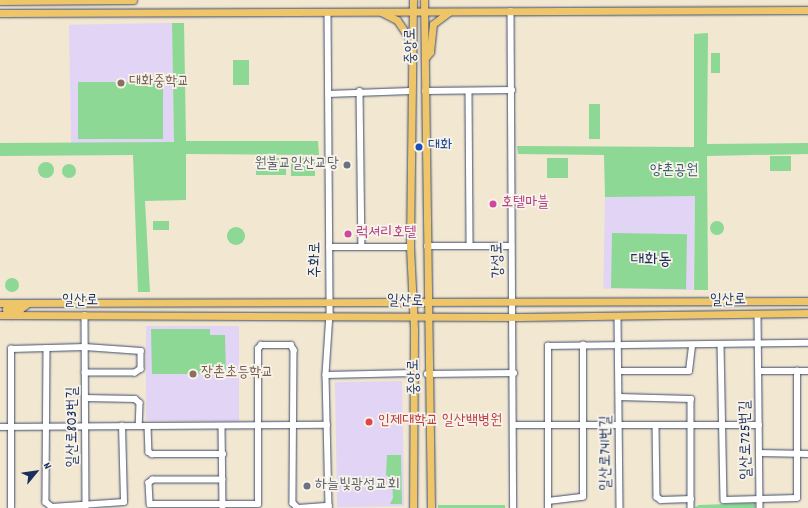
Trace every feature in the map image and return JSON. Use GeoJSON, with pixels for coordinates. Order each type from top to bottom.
{"type":"FeatureCollection","features":[{"type":"Feature","properties":{"kind":"main road"},"geometry":{"type":"LineString","coordinates":[[0,1],[133,0]]}},
{"type":"Feature","properties":{"kind":"main road","name":"중앙로"},"geometry":{"type":"LineString","coordinates":[[413,0],[410,91],[413,508]]}},
{"type":"Feature","properties":{"kind":"main road","name":"중앙로"},"geometry":{"type":"LineString","coordinates":[[424,0],[426,91],[427,374],[431,508]]}},
{"type":"Feature","properties":{"kind":"main road"},"geometry":{"type":"LineString","coordinates":[[0,13],[808,10]]}},
{"type":"Feature","properties":{"kind":"main road"},"geometry":{"type":"LineString","coordinates":[[425,58],[430,52],[433,24],[452,11]]}},
{"type":"Feature","properties":{"kind":"main road"},"geometry":{"type":"LineString","coordinates":[[381,12],[397,20],[412,42]]}},
{"type":"Feature","properties":{"kind":"main road","name":"일산로"},"geometry":{"type":"LineString","coordinates":[[0,303],[330,303],[411,300],[808,301]]}},
{"type":"Feature","properties":{"kind":"main road"},"geometry":{"type":"LineString","coordinates":[[11,315],[6,309],[20,309],[27,304]]}},
{"type":"Feature","properties":{"kind":"main road","name":"일산로"},"geometry":{"type":"LineString","coordinates":[[0,315],[330,314],[427,316],[618,316],[808,313]]}},
{"type":"Feature","properties":{"kind":"street","name":"강성로"},"geometry":{"type":"LineString","coordinates":[[511,11],[512,90],[510,246],[514,373],[514,508]]}},
{"type":"Feature","properties":{"kind":"street","name":"주화로"},"geometry":{"type":"LineString","coordinates":[[328,12],[330,314],[326,375],[329,507]]}},
{"type":"Feature","properties":{"kind":"street"},"geometry":{"type":"LineString","coordinates":[[426,91],[469,92],[512,90]]}},
{"type":"Feature","properties":{"kind":"street"},"geometry":{"type":"LineString","coordinates":[[360,91],[362,246]]}},
{"type":"Feature","properties":{"kind":"street"},"geometry":{"type":"LineString","coordinates":[[328,94],[360,91],[410,91]]}},
{"type":"Feature","properties":{"kind":"street"},"geometry":{"type":"LineString","coordinates":[[469,92],[470,246]]}},
{"type":"Feature","properties":{"kind":"street"},"geometry":{"type":"LineString","coordinates":[[427,246],[510,246]]}},
{"type":"Feature","properties":{"kind":"street"},"geometry":{"type":"LineString","coordinates":[[329,247],[410,247]]}},
{"type":"Feature","properties":{"kind":"street","name":"일산로725번길"},"geometry":{"type":"LineString","coordinates":[[758,314],[760,508]]}},
{"type":"Feature","properties":{"kind":"street","name":"일산로803번길"},"geometry":{"type":"LineString","coordinates":[[85,315],[86,507]]}},
{"type":"Feature","properties":{"kind":"street","name":"일산로741번길"},"geometry":{"type":"LineString","coordinates":[[618,316],[620,508]]}},
{"type":"Feature","properties":{"kind":"street"},"geometry":{"type":"LineString","coordinates":[[548,508],[548,346],[618,344],[808,344]]}},
{"type":"Feature","properties":{"kind":"street"},"geometry":{"type":"LineString","coordinates":[[721,344],[720,425],[722,497],[760,500],[797,498],[797,371]]}},
{"type":"Feature","properties":{"kind":"street"},"geometry":{"type":"LineString","coordinates":[[223,480],[153,480],[149,483],[150,504],[223,506],[258,504],[258,349],[261,345],[291,345],[294,350],[293,503],[298,508],[329,507]]}},
{"type":"Feature","properties":{"kind":"street"},"geometry":{"type":"LineString","coordinates":[[548,501],[583,497],[583,345]]}},
{"type":"Feature","properties":{"kind":"street"},"geometry":{"type":"LineString","coordinates":[[619,371],[689,371],[694,345]]}},
{"type":"Feature","properties":{"kind":"street"},"geometry":{"type":"LineString","coordinates":[[11,508],[11,349],[85,347],[141,351],[141,369],[135,373],[85,373]]}},
{"type":"Feature","properties":{"kind":"street"},"geometry":{"type":"LineString","coordinates":[[47,348],[46,502],[52,507],[86,507],[124,502],[122,426]]}},
{"type":"Feature","properties":{"kind":"street"},"geometry":{"type":"LineString","coordinates":[[759,371],[808,371]]}},
{"type":"Feature","properties":{"kind":"street"},"geometry":{"type":"LineString","coordinates":[[326,375],[413,373]]}},
{"type":"Feature","properties":{"kind":"street"},"geometry":{"type":"LineString","coordinates":[[427,374],[514,373]]}},
{"type":"Feature","properties":{"kind":"street","name":"일산로741번길"},"geometry":{"type":"LineString","coordinates":[[619,397],[688,397],[692,425]]}},
{"type":"Feature","properties":{"kind":"street"},"geometry":{"type":"LineString","coordinates":[[85,398],[135,399],[140,403],[139,426]]}},
{"type":"Feature","properties":{"kind":"street"},"geometry":{"type":"LineString","coordinates":[[0,427],[327,425]]}},
{"type":"Feature","properties":{"kind":"street"},"geometry":{"type":"LineString","coordinates":[[514,425],[759,425]]}},
{"type":"Feature","properties":{"kind":"street"},"geometry":{"type":"LineString","coordinates":[[656,425],[657,497],[661,500],[691,500]]}},
{"type":"Feature","properties":{"kind":"street"},"geometry":{"type":"LineString","coordinates":[[691,508],[692,425]]}},
{"type":"Feature","properties":{"kind":"street"},"geometry":{"type":"LineString","coordinates":[[148,426],[149,452],[152,454],[223,454]]}},
{"type":"Feature","properties":{"kind":"street"},"geometry":{"type":"LineString","coordinates":[[222,426],[223,506]]}},
{"type":"Feature","properties":{"kind":"street"},"geometry":{"type":"LineString","coordinates":[[759,454],[808,454]]}},
{"type":"Feature","properties":{"kind":"shaded area","name":"대화중학교"},"geometry":{"type":"Polygon","coordinates":[[[172,23],[174,142],[71,144],[69,25],[172,23]]]}},
{"type":"Feature","properties":{"kind":"shaded area"},"geometry":{"type":"Polygon","coordinates":[[[605,194],[695,196],[693,290],[603,288],[605,194]]]}},
{"type":"Feature","properties":{"kind":"shaded area","name":"장촌초등학교"},"geometry":{"type":"Polygon","coordinates":[[[146,326],[239,326],[239,421],[146,421],[146,326]]]}},
{"type":"Feature","properties":{"kind":"shaded area","name":"인제대학교 일산백병원"},"geometry":{"type":"Polygon","coordinates":[[[402,381],[404,506],[337,507],[335,382],[402,381]]]}},
{"type":"Feature","properties":{"kind":"green space"},"geometry":{"type":"Polygon","coordinates":[[[172,23],[184,23],[186,141],[318,141],[319,155],[186,154],[186,200],[145,201],[150,292],[138,292],[133,155],[0,156],[0,143],[174,142],[172,23]]]}},
{"type":"Feature","properties":{"kind":"green space","name":"양촌공원"},"geometry":{"type":"Polygon","coordinates":[[[708,33],[707,144],[808,143],[808,154],[707,156],[708,290],[694,290],[695,196],[605,197],[604,155],[518,154],[517,146],[694,147],[694,34],[708,33]]]}},
{"type":"Feature","properties":{"kind":"green space"},"geometry":{"type":"Polygon","coordinates":[[[711,53],[720,53],[720,73],[711,73],[711,53]]]}},
{"type":"Feature","properties":{"kind":"green space"},"geometry":{"type":"Polygon","coordinates":[[[233,60],[249,60],[249,85],[233,85],[233,60]]]}},
{"type":"Feature","properties":{"kind":"green space"},"geometry":{"type":"Polygon","coordinates":[[[78,82],[163,82],[163,139],[78,139],[78,82]]]}},
{"type":"Feature","properties":{"kind":"green space"},"geometry":{"type":"Polygon","coordinates":[[[589,104],[600,104],[600,139],[589,139],[589,104]]]}},
{"type":"Feature","properties":{"kind":"green space"},"geometry":{"type":"Polygon","coordinates":[[[770,156],[791,156],[791,171],[770,171],[770,156]]]}},
{"type":"Feature","properties":{"kind":"green space"},"geometry":{"type":"Polygon","coordinates":[[[256,158],[286,158],[286,175],[256,175],[256,158]]]}},
{"type":"Feature","properties":{"kind":"green space"},"geometry":{"type":"Polygon","coordinates":[[[291,158],[315,158],[315,176],[291,176],[291,158]]]}},
{"type":"Feature","properties":{"kind":"green space"},"geometry":{"type":"Polygon","coordinates":[[[547,158],[568,158],[568,178],[547,178],[547,158]]]}},
{"type":"Feature","properties":{"kind":"green space"},"geometry":{"type":"Polygon","coordinates":[[[46,162],[52,164],[54,170],[52,176],[46,178],[40,176],[38,170],[40,164],[46,162]]]}},
{"type":"Feature","properties":{"kind":"green space"},"geometry":{"type":"Polygon","coordinates":[[[66,164],[72,164],[76,168],[76,174],[72,178],[66,178],[62,174],[62,168],[66,164]]]}},
{"type":"Feature","properties":{"kind":"green space"},"geometry":{"type":"Polygon","coordinates":[[[153,221],[169,221],[169,230],[153,230],[153,221]]]}},
{"type":"Feature","properties":{"kind":"green space"},"geometry":{"type":"Polygon","coordinates":[[[714,221],[720,221],[724,225],[724,231],[720,235],[714,235],[710,231],[710,225],[714,221]]]}},
{"type":"Feature","properties":{"kind":"green space"},"geometry":{"type":"Polygon","coordinates":[[[236,227],[242,230],[245,236],[242,242],[236,245],[230,242],[227,236],[230,230],[236,227]]]}},
{"type":"Feature","properties":{"kind":"green space"},"geometry":{"type":"Polygon","coordinates":[[[612,233],[687,234],[686,289],[611,288],[612,233]]]}},
{"type":"Feature","properties":{"kind":"green space"},"geometry":{"type":"Polygon","coordinates":[[[12,278],[17,280],[19,285],[17,290],[12,292],[7,290],[5,285],[7,280],[12,278]]]}},
{"type":"Feature","properties":{"kind":"green space"},"geometry":{"type":"Polygon","coordinates":[[[151,329],[210,329],[210,335],[225,335],[226,374],[152,374],[151,329]]]}},
{"type":"Feature","properties":{"kind":"green space"},"geometry":{"type":"Polygon","coordinates":[[[387,455],[401,455],[402,504],[390,504],[393,498],[392,479],[386,475],[387,455]]]}},
{"type":"Feature","properties":{"kind":"green space"},"geometry":{"type":"Polygon","coordinates":[[[755,503],[755,508],[694,508],[699,505],[755,503]]]}},
{"type":"Feature","properties":{"kind":"green space"},"geometry":{"type":"Polygon","coordinates":[[[438,505],[505,505],[505,508],[438,508],[438,505]]]}},
{"type":"Feature","properties":{"kind":"place","name":"대화중학교"},"geometry":{"type":"Point","coordinates":[121,83]}},
{"type":"Feature","properties":{"kind":"place","name":"대화"},"geometry":{"type":"Point","coordinates":[419,147]}},
{"type":"Feature","properties":{"kind":"place","name":"원불교일산교당"},"geometry":{"type":"Point","coordinates":[347,165]}},
{"type":"Feature","properties":{"kind":"place","name":"호텔마블"},"geometry":{"type":"Point","coordinates":[493,204]}},
{"type":"Feature","properties":{"kind":"place","name":"럭셔리호텔"},"geometry":{"type":"Point","coordinates":[348,234]}},
{"type":"Feature","properties":{"kind":"place","name":"장촌초등학교"},"geometry":{"type":"Point","coordinates":[193,374]}},
{"type":"Feature","properties":{"kind":"place","name":"인제대학교 일산백병원"},"geometry":{"type":"Point","coordinates":[369,422]}},
{"type":"Feature","properties":{"kind":"place","name":"하늘빛광성교회"},"geometry":{"type":"Point","coordinates":[307,486]}},
{"type":"Feature","properties":{"kind":"district","name":"대화동"},"geometry":{"type":"Point","coordinates":[651,262]}}]}
